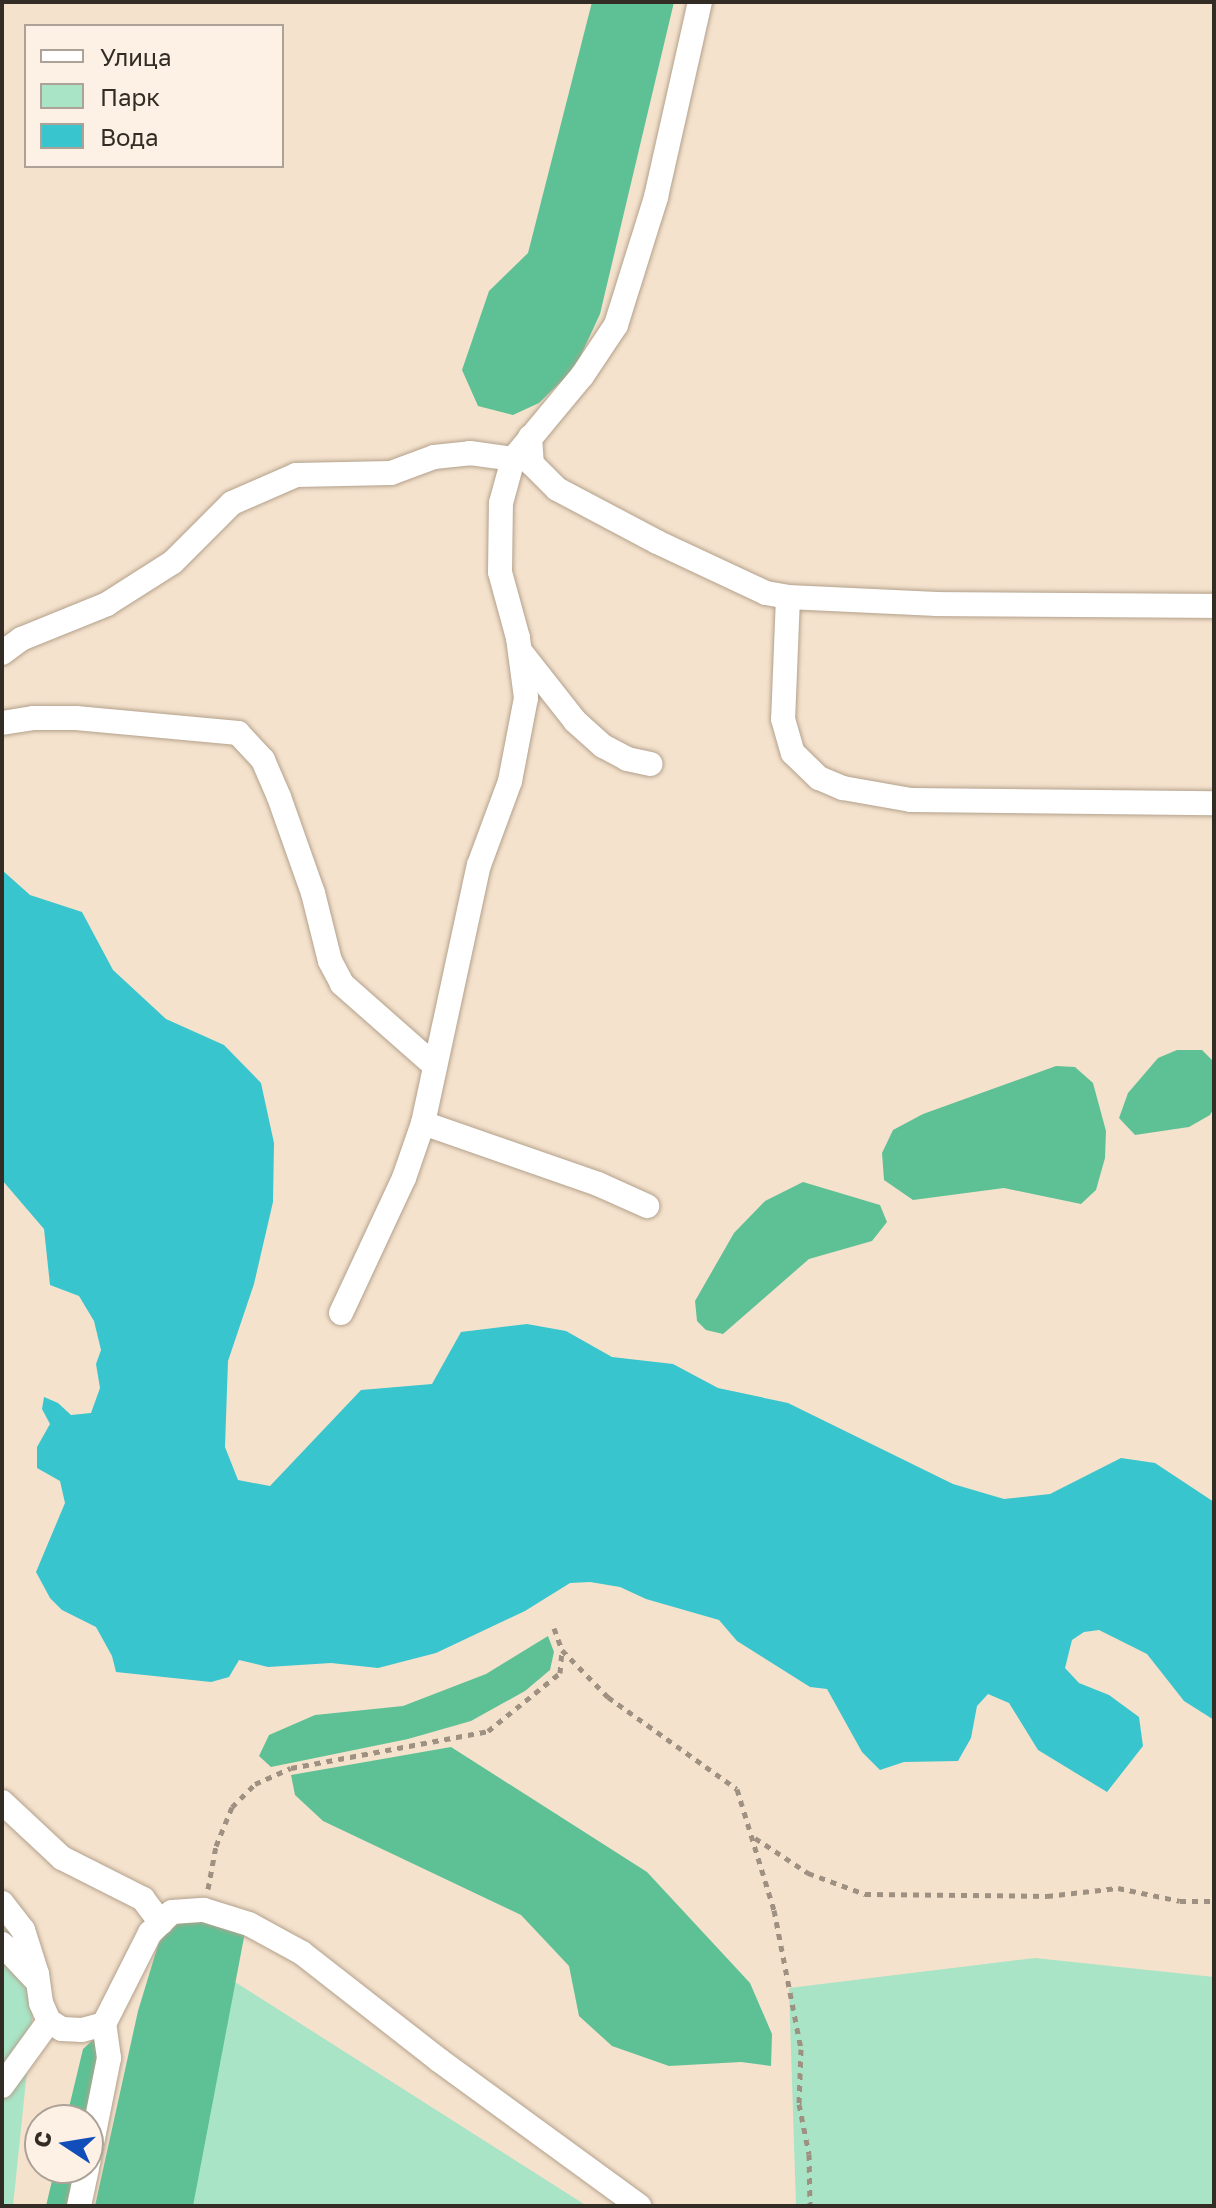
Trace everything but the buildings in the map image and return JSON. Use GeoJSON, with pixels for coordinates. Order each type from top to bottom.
{"type":"FeatureCollection","features":[{"type":"Feature","properties":{"kind":"street"},"geometry":{"type":"LineString","coordinates":[[341,1313],[404,1178],[423,1123],[479,865],[510,781],[526,698],[520,651],[500,572],[501,503],[513,459],[602,348],[629,290],[656,197],[700,2]]}},
{"type":"Feature","properties":{"kind":"street"},"geometry":{"type":"LineString","coordinates":[[530,437],[532,464],[557,489],[684,555],[766,593],[788,597],[937,604],[1214,606]]}},
{"type":"Feature","properties":{"kind":"street"},"geometry":{"type":"LineString","coordinates":[[2,653],[21,639],[107,604],[173,562],[232,503],[296,475],[391,473],[434,457],[470,453],[513,459]]}},
{"type":"Feature","properties":{"kind":"street"},"geometry":{"type":"LineString","coordinates":[[788,597],[783,719],[793,753],[819,778],[843,788],[911,800],[1214,803]]}},
{"type":"Feature","properties":{"kind":"street"},"geometry":{"type":"LineString","coordinates":[[520,651],[575,721],[603,746],[627,759],[650,764]]}},
{"type":"Feature","properties":{"kind":"street"},"geometry":{"type":"LineString","coordinates":[[5,720],[76,718],[238,733],[263,760],[279,797],[313,893],[330,961],[342,984],[434,1065]]}},
{"type":"Feature","properties":{"kind":"street"},"geometry":{"type":"LineString","coordinates":[[423,1123],[598,1184],[647,1206]]}},
{"type":"Feature","properties":{"kind":"street"},"geometry":{"type":"LineString","coordinates":[[2,1802],[62,1858],[143,1899],[161,1923]]}},
{"type":"Feature","properties":{"kind":"street"},"geometry":{"type":"LineString","coordinates":[[2,1903],[23,1930],[41,2003],[49,2021],[62,2029],[82,2030],[104,2024]]}},
{"type":"Feature","properties":{"kind":"street"},"geometry":{"type":"LineString","coordinates":[[100,2104],[109,2058],[104,2024],[129,1970],[150,1933],[172,1912],[204,1910],[249,1924],[302,1953],[439,2060],[639,2206]]}},
{"type":"Feature","properties":{"kind":"street"},"geometry":{"type":"LineString","coordinates":[[2,1944],[38,1983]]}},
{"type":"Feature","properties":{"kind":"street"},"geometry":{"type":"LineString","coordinates":[[2,2086],[49,2021]]}},
{"type":"Feature","properties":{"kind":"street"},"geometry":{"type":"LineString","coordinates":[[79,2206],[83,2184]]}},
{"type":"Feature","properties":{"kind":"path"},"geometry":{"type":"LineString","coordinates":[[554,1628],[562,1650],[608,1697],[737,1789],[774,1910],[801,2049],[799,2104],[809,2154],[810,2206]]}},
{"type":"Feature","properties":{"kind":"path"},"geometry":{"type":"LineString","coordinates":[[204,1910],[216,1846],[232,1807],[255,1784],[291,1768],[488,1731],[560,1673],[562,1650]]}},
{"type":"Feature","properties":{"kind":"path"},"geometry":{"type":"LineString","coordinates":[[754,1838],[808,1873],[865,1894],[1047,1896],[1118,1888],[1180,1901],[1214,1901]]}},
{"type":"Feature","properties":{"kind":"green space"},"geometry":{"type":"Polygon","coordinates":[[[592,2],[674,2],[600,314],[575,368],[539,403],[513,415],[478,406],[462,370],[489,291],[528,253],[592,2]]]}},
{"type":"Feature","properties":{"kind":"green space"},"geometry":{"type":"Polygon","coordinates":[[[1177,1050],[1202,1050],[1214,1062],[1214,1108],[1210,1115],[1189,1127],[1135,1135],[1119,1118],[1128,1093],[1158,1058],[1177,1050]]]}},
{"type":"Feature","properties":{"kind":"green space"},"geometry":{"type":"Polygon","coordinates":[[[1056,1066],[1075,1067],[1093,1083],[1106,1131],[1105,1158],[1096,1190],[1081,1204],[1004,1188],[913,1200],[884,1180],[882,1153],[893,1130],[923,1114],[1056,1066]]]}},
{"type":"Feature","properties":{"kind":"green space"},"geometry":{"type":"Polygon","coordinates":[[[803,1182],[880,1205],[887,1222],[872,1241],[809,1259],[723,1334],[706,1330],[697,1321],[695,1301],[734,1233],[765,1201],[803,1182]]]}},
{"type":"Feature","properties":{"kind":"green space"},"geometry":{"type":"Polygon","coordinates":[[[548,1636],[554,1652],[550,1670],[525,1691],[471,1721],[408,1739],[271,1767],[259,1756],[269,1735],[315,1715],[403,1706],[486,1674],[548,1636]]]}},
{"type":"Feature","properties":{"kind":"green space"},"geometry":{"type":"Polygon","coordinates":[[[451,1747],[647,1872],[750,1983],[772,2034],[771,2066],[741,2062],[669,2066],[612,2046],[579,2016],[569,1966],[521,1915],[323,1821],[295,1795],[291,1775],[451,1747]]]}},
{"type":"Feature","properties":{"kind":"green space"},"geometry":{"type":"Polygon","coordinates":[[[182,1918],[205,1920],[245,1932],[193,2206],[95,2206],[100,2184],[104,2184],[104,2165],[138,2011],[158,1945],[167,1928],[182,1918]]]}},
{"type":"Feature","properties":{"kind":"green space"},"geometry":{"type":"Polygon","coordinates":[[[2,1925],[37,1974],[13,2206],[2,2206],[2,1925]]]}},
{"type":"Feature","properties":{"kind":"green space"},"geometry":{"type":"Polygon","coordinates":[[[1035,1958],[1214,1977],[1214,2206],[796,2206],[789,1988],[1035,1958]]]}},
{"type":"Feature","properties":{"kind":"green space"},"geometry":{"type":"Polygon","coordinates":[[[235,1982],[587,2206],[187,2206],[235,1982]]]}},
{"type":"Feature","properties":{"kind":"green space"},"geometry":{"type":"Polygon","coordinates":[[[94,2039],[106,2042],[92,2104],[70,2104],[83,2049],[94,2039]]]}},
{"type":"Feature","properties":{"kind":"green space"},"geometry":{"type":"Polygon","coordinates":[[[51,2184],[78,2184],[73,2206],[46,2206],[51,2184]]]}},
{"type":"Feature","properties":{"kind":"water"},"geometry":{"type":"Polygon","coordinates":[[[2,870],[30,895],[82,912],[113,970],[166,1019],[224,1045],[261,1083],[274,1143],[273,1202],[254,1284],[228,1361],[225,1447],[238,1480],[270,1486],[361,1390],[432,1384],[461,1332],[527,1324],[566,1331],[612,1357],[673,1364],[718,1388],[788,1403],[953,1484],[1004,1499],[1050,1494],[1121,1458],[1155,1463],[1214,1502],[1214,1720],[1184,1701],[1147,1654],[1099,1630],[1084,1632],[1072,1640],[1065,1668],[1079,1683],[1109,1695],[1139,1717],[1143,1746],[1107,1792],[1038,1750],[1009,1703],[988,1694],[977,1706],[971,1738],[958,1761],[904,1762],[880,1770],[862,1752],[827,1689],[810,1687],[737,1641],[719,1620],[646,1599],[620,1587],[590,1582],[570,1583],[525,1611],[436,1653],[378,1668],[331,1663],[268,1667],[239,1660],[229,1677],[211,1682],[116,1672],[112,1656],[96,1627],[62,1610],[50,1598],[36,1572],[65,1503],[60,1481],[37,1468],[37,1447],[50,1424],[42,1409],[44,1397],[58,1403],[71,1415],[91,1413],[100,1388],[96,1364],[101,1350],[94,1321],[79,1296],[50,1285],[44,1229],[2,1180],[2,870]]]}}]}
